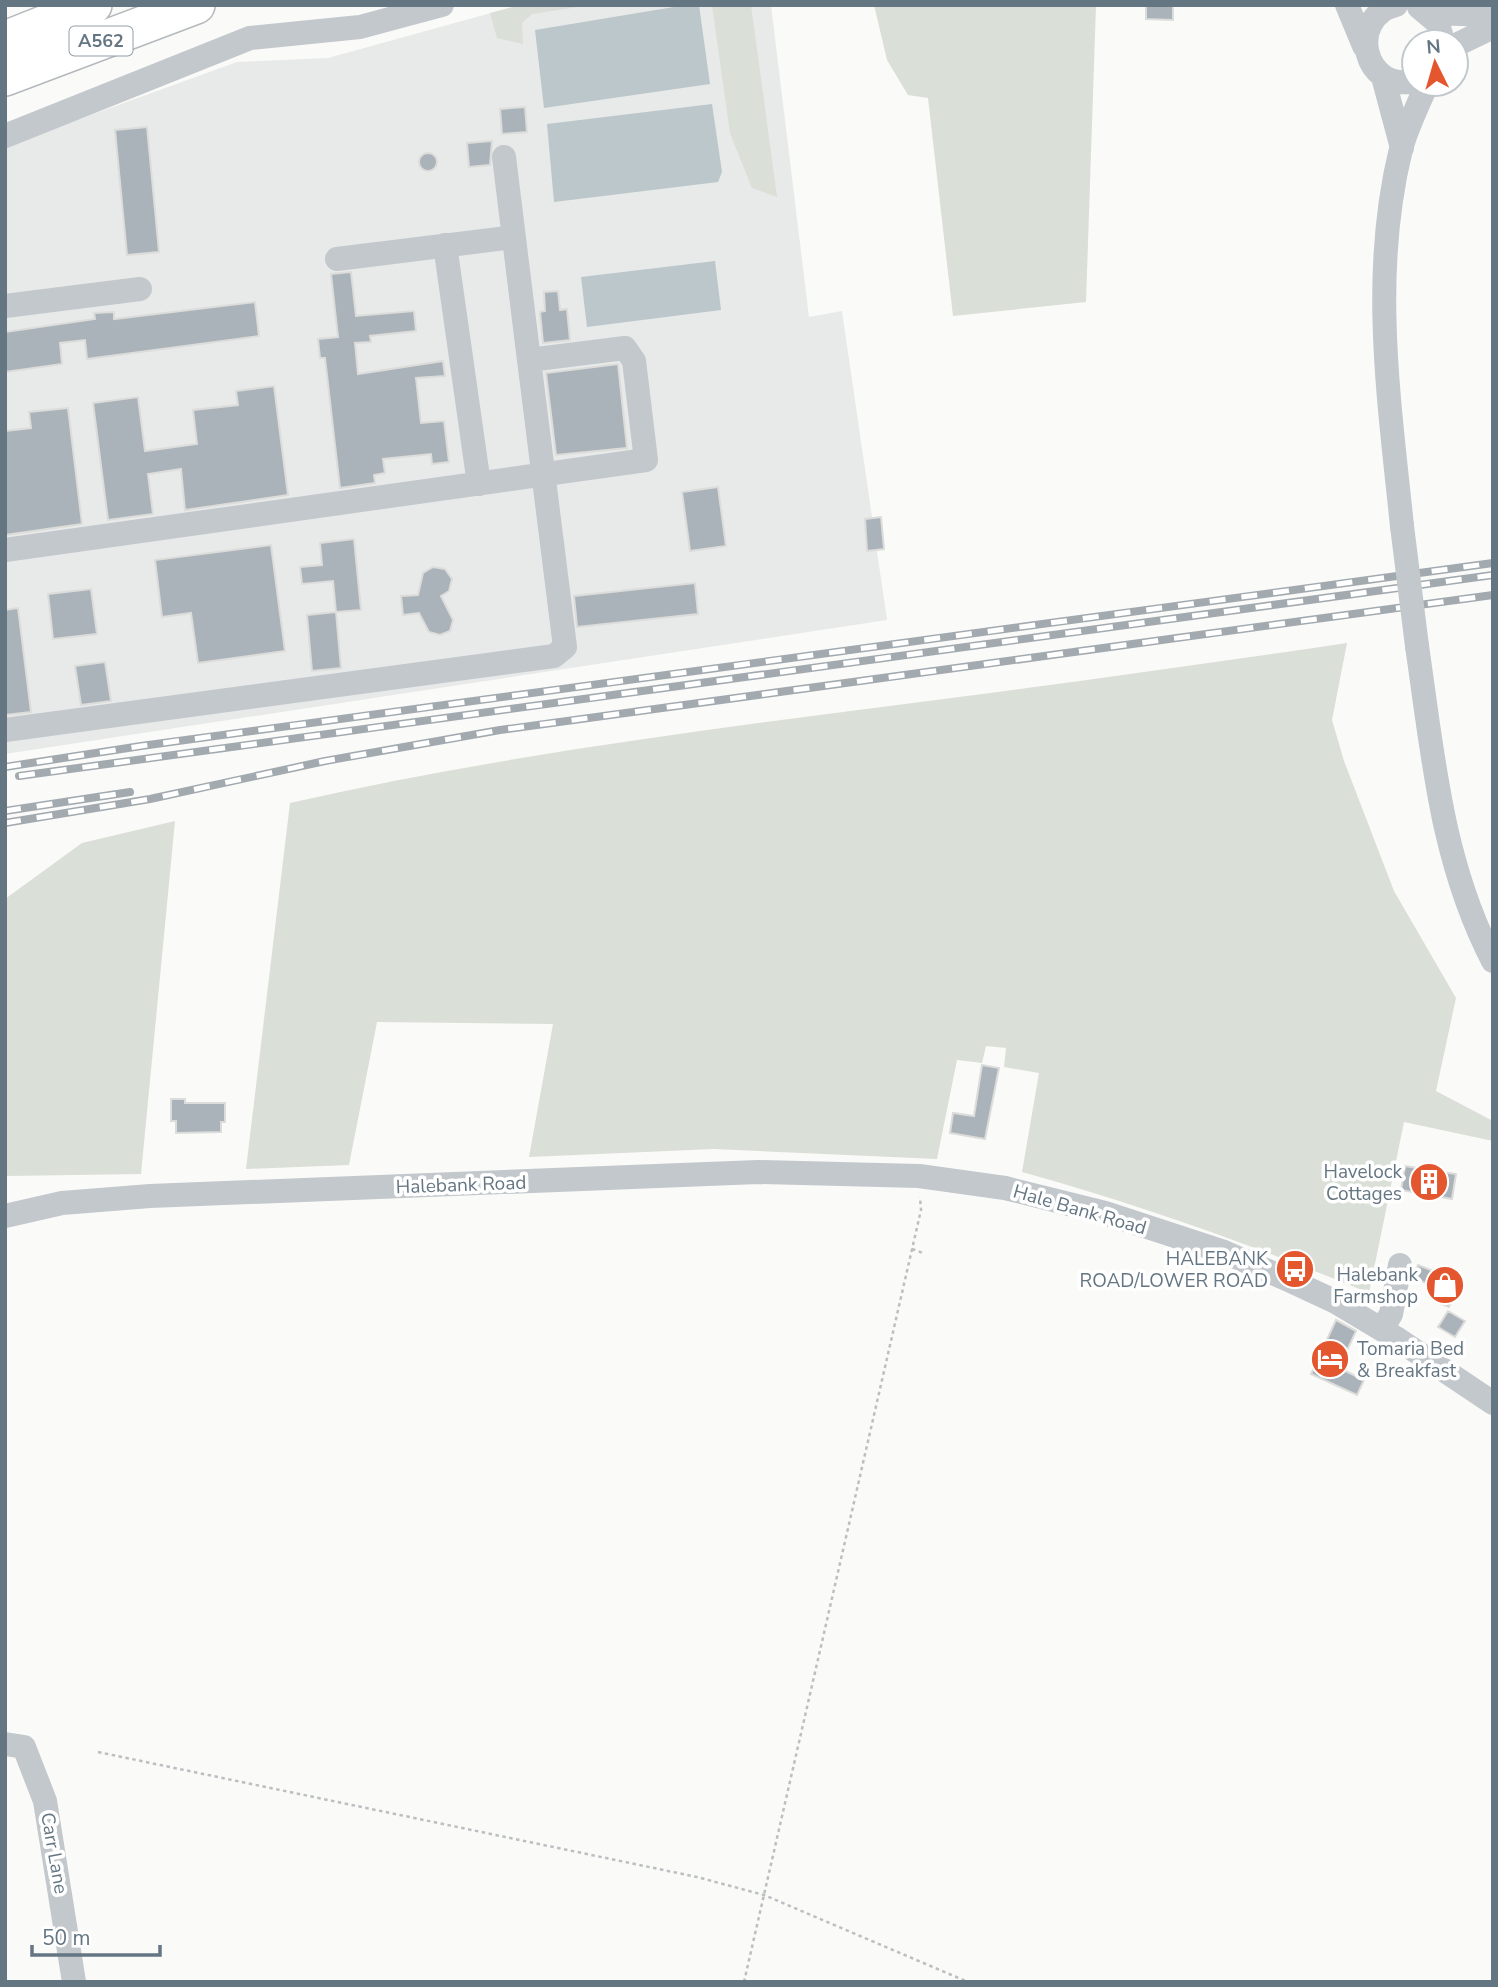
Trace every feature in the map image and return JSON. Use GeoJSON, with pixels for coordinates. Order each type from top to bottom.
{"type":"FeatureCollection","features":[{"type":"Feature","properties":{"kind":"highway","name":"A562"},"geometry":{"type":"LineString","coordinates":[[5,40],[93,5]]}},
{"type":"Feature","properties":{"kind":"highway","name":"A562"},"geometry":{"type":"LineString","coordinates":[[5,77],[196,5]]}},
{"type":"Feature","properties":{"kind":"street"},"geometry":{"type":"LineString","coordinates":[[5,136],[250,38],[360,27],[442,5]]}},
{"type":"Feature","properties":{"kind":"street"},"geometry":{"type":"LineString","coordinates":[[1347,5],[1374,69],[1383,77],[1400,82]]}},
{"type":"Feature","properties":{"kind":"street"},"geometry":{"type":"LineString","coordinates":[[1364,46],[1370,22],[1378,13],[1393,6]]}},
{"type":"Feature","properties":{"kind":"street"},"geometry":{"type":"LineString","coordinates":[[1420,9],[1493,15]]}},
{"type":"Feature","properties":{"kind":"street"},"geometry":{"type":"LineString","coordinates":[[1420,9],[1438,23],[1439,28]]}},
{"type":"Feature","properties":{"kind":"street"},"geometry":{"type":"LineString","coordinates":[[1470,38],[1493,27]]}},
{"type":"Feature","properties":{"kind":"street"},"geometry":{"type":"LineString","coordinates":[[1383,77],[1402,148]]}},
{"type":"Feature","properties":{"kind":"street"},"geometry":{"type":"LineString","coordinates":[[1422,98],[1402,148],[1382,272],[1383,341],[1402,526],[1444,829],[1462,890],[1493,961]]}},
{"type":"Feature","properties":{"kind":"street"},"geometry":{"type":"LineString","coordinates":[[5,730],[554,656],[565,647],[504,157]]}},
{"type":"Feature","properties":{"kind":"street"},"geometry":{"type":"LineString","coordinates":[[337,259],[514,237]]}},
{"type":"Feature","properties":{"kind":"street"},"geometry":{"type":"LineString","coordinates":[[445,245],[479,484]]}},
{"type":"Feature","properties":{"kind":"street"},"geometry":{"type":"LineString","coordinates":[[5,306],[140,289]]}},
{"type":"Feature","properties":{"kind":"street"},"geometry":{"type":"LineString","coordinates":[[5,550],[646,460],[634,361],[625,348],[529,360]]}},
{"type":"Feature","properties":{"kind":"street","name":"Halebank Road"},"geometry":{"type":"LineString","coordinates":[[5,1216],[62,1203],[150,1196],[758,1172],[919,1176]]}},
{"type":"Feature","properties":{"kind":"street","name":"Hale Bank Road"},"geometry":{"type":"LineString","coordinates":[[919,1176],[1005,1188],[1084,1206],[1224,1252],[1334,1301],[1382,1329],[1493,1403]]}},
{"type":"Feature","properties":{"kind":"street"},"geometry":{"type":"LineString","coordinates":[[1382,1329],[1391,1314],[1400,1265]]}},
{"type":"Feature","properties":{"kind":"street","name":"Carr Lane"},"geometry":{"type":"LineString","coordinates":[[5,1744],[24,1748],[46,1801],[74,1982]]}},
{"type":"Feature","properties":{"kind":"path"},"geometry":{"type":"LineString","coordinates":[[744,1982],[921,1210],[919,1176]]}},
{"type":"Feature","properties":{"kind":"path"},"geometry":{"type":"LineString","coordinates":[[912,1249],[923,1253]]}},
{"type":"Feature","properties":{"kind":"path"},"geometry":{"type":"LineString","coordinates":[[98,1752],[697,1877],[764,1895],[968,1982]]}},
{"type":"Feature","properties":{"kind":"shaded area"},"geometry":{"type":"Polygon","coordinates":[[[520,5],[771,5],[809,317],[842,311],[887,620],[5,754],[5,146],[237,62],[328,58],[520,5]]]}},
{"type":"Feature","properties":{"kind":"shaded area"},"geometry":{"type":"Polygon","coordinates":[[[520,5],[591,5],[532,14],[522,23],[523,44],[497,38],[490,13],[520,5]]]}},
{"type":"Feature","properties":{"kind":"shaded area"},"geometry":{"type":"Polygon","coordinates":[[[699,5],[710,84],[544,108],[535,30],[699,5]]]}},
{"type":"Feature","properties":{"kind":"shaded area"},"geometry":{"type":"Polygon","coordinates":[[[712,5],[751,5],[777,197],[752,188],[730,133],[712,5]]]}},
{"type":"Feature","properties":{"kind":"shaded area"},"geometry":{"type":"Polygon","coordinates":[[[874,5],[1096,5],[1086,302],[953,316],[928,98],[908,95],[887,60],[874,5]]]}},
{"type":"Feature","properties":{"kind":"shaded area"},"geometry":{"type":"Polygon","coordinates":[[[712,104],[722,172],[718,182],[554,202],[547,124],[712,104]]]}},
{"type":"Feature","properties":{"kind":"shaded area"},"geometry":{"type":"Polygon","coordinates":[[[715,261],[721,310],[587,327],[581,277],[715,261]]]}},
{"type":"Feature","properties":{"kind":"shaded area"},"geometry":{"type":"Polygon","coordinates":[[[1347,643],[1332,720],[1344,761],[1394,891],[1456,998],[1436,1091],[1493,1121],[1493,1141],[1404,1122],[1369,1293],[1197,1227],[1022,1172],[1039,1073],[1004,1067],[1006,1048],[986,1046],[982,1063],[957,1060],[937,1159],[714,1149],[529,1157],[553,1024],[377,1022],[349,1165],[246,1169],[290,803],[456,769],[623,742],[1347,643]]]}},
{"type":"Feature","properties":{"kind":"shaded area"},"geometry":{"type":"Polygon","coordinates":[[[175,821],[141,1174],[5,1176],[5,899],[82,843],[175,821]]]}},
{"type":"Feature","properties":{"kind":"building"},"geometry":{"type":"Polygon","coordinates":[[[1146,5],[1173,5],[1173,20],[1146,19],[1146,5]]]}},
{"type":"Feature","properties":{"kind":"building"},"geometry":{"type":"Polygon","coordinates":[[[525,107],[527,132],[502,134],[500,109],[525,107]]]}},
{"type":"Feature","properties":{"kind":"building"},"geometry":{"type":"Polygon","coordinates":[[[147,127],[159,252],[127,255],[115,130],[147,127]]]}},
{"type":"Feature","properties":{"kind":"building"},"geometry":{"type":"Polygon","coordinates":[[[492,141],[490,165],[469,167],[467,143],[492,141]]]}},
{"type":"Feature","properties":{"kind":"building"},"geometry":{"type":"Polygon","coordinates":[[[428,153],[434,156],[437,162],[434,168],[428,171],[422,168],[419,162],[422,156],[428,153]]]}},
{"type":"Feature","properties":{"kind":"building"},"geometry":{"type":"Polygon","coordinates":[[[351,272],[356,316],[414,311],[416,331],[370,336],[371,342],[355,343],[358,374],[443,361],[445,376],[416,378],[421,423],[444,421],[449,462],[432,464],[431,454],[383,459],[385,473],[374,475],[375,483],[340,488],[325,358],[320,358],[318,339],[338,337],[331,274],[351,272]]]}},
{"type":"Feature","properties":{"kind":"building"},"geometry":{"type":"Polygon","coordinates":[[[558,291],[560,310],[567,309],[570,340],[543,343],[540,312],[545,311],[544,292],[558,291]]]}},
{"type":"Feature","properties":{"kind":"building"},"geometry":{"type":"Polygon","coordinates":[[[255,302],[259,336],[87,359],[85,340],[60,343],[62,364],[5,372],[5,332],[95,319],[94,313],[114,312],[114,319],[255,302]]]}},
{"type":"Feature","properties":{"kind":"building"},"geometry":{"type":"Polygon","coordinates":[[[618,364],[627,448],[556,455],[546,373],[618,364]]]}},
{"type":"Feature","properties":{"kind":"building"},"geometry":{"type":"Polygon","coordinates":[[[274,386],[288,495],[185,510],[181,469],[148,474],[153,514],[108,520],[93,403],[138,397],[145,451],[197,444],[193,410],[238,405],[236,391],[274,386]]]}},
{"type":"Feature","properties":{"kind":"building"},"geometry":{"type":"Polygon","coordinates":[[[68,408],[82,524],[5,535],[5,431],[31,428],[29,412],[68,408]]]}},
{"type":"Feature","properties":{"kind":"building"},"geometry":{"type":"Polygon","coordinates":[[[718,487],[726,546],[690,551],[682,492],[718,487]]]}},
{"type":"Feature","properties":{"kind":"building"},"geometry":{"type":"Polygon","coordinates":[[[881,517],[884,549],[867,551],[865,519],[881,517]]]}},
{"type":"Feature","properties":{"kind":"building"},"geometry":{"type":"Polygon","coordinates":[[[354,539],[361,610],[336,612],[333,581],[302,584],[300,567],[322,565],[320,543],[354,539]]]}},
{"type":"Feature","properties":{"kind":"building"},"geometry":{"type":"Polygon","coordinates":[[[271,545],[285,651],[198,663],[191,613],[162,617],[155,560],[271,545]]]}},
{"type":"Feature","properties":{"kind":"building"},"geometry":{"type":"Polygon","coordinates":[[[433,567],[445,569],[452,579],[449,591],[441,596],[453,620],[450,631],[440,635],[429,632],[419,613],[403,615],[401,596],[418,595],[423,573],[433,567]]]}},
{"type":"Feature","properties":{"kind":"building"},"geometry":{"type":"Polygon","coordinates":[[[695,583],[698,614],[577,627],[574,596],[695,583]]]}},
{"type":"Feature","properties":{"kind":"building"},"geometry":{"type":"Polygon","coordinates":[[[91,589],[97,634],[53,639],[48,594],[91,589]]]}},
{"type":"Feature","properties":{"kind":"building"},"geometry":{"type":"Polygon","coordinates":[[[18,608],[31,712],[5,715],[5,610],[18,608]]]}},
{"type":"Feature","properties":{"kind":"building"},"geometry":{"type":"Polygon","coordinates":[[[336,612],[341,668],[312,671],[307,615],[336,612]]]}},
{"type":"Feature","properties":{"kind":"building"},"geometry":{"type":"Polygon","coordinates":[[[105,662],[111,701],[81,705],[75,666],[105,662]]]}},
{"type":"Feature","properties":{"kind":"building"},"geometry":{"type":"Polygon","coordinates":[[[982,1065],[999,1068],[985,1139],[950,1133],[953,1113],[974,1116],[982,1065]]]}},
{"type":"Feature","properties":{"kind":"building"},"geometry":{"type":"Polygon","coordinates":[[[171,1099],[185,1099],[185,1103],[225,1103],[225,1122],[221,1122],[221,1132],[176,1133],[176,1121],[171,1121],[171,1099]]]}},
{"type":"Feature","properties":{"kind":"building","name":"Havelock Cottages"},"geometry":{"type":"Polygon","coordinates":[[[1405,1166],[1456,1174],[1452,1199],[1401,1190],[1405,1166]]]}},
{"type":"Feature","properties":{"kind":"building","name":"Halebank Farmshop"},"geometry":{"type":"Polygon","coordinates":[[[1418,1265],[1459,1281],[1449,1307],[1436,1302],[1441,1289],[1413,1278],[1418,1265]]]}},
{"type":"Feature","properties":{"kind":"building"},"geometry":{"type":"Polygon","coordinates":[[[1448,1311],[1465,1321],[1455,1337],[1438,1327],[1448,1311]]]}},
{"type":"Feature","properties":{"kind":"building"},"geometry":{"type":"Polygon","coordinates":[[[1336,1320],[1356,1331],[1339,1368],[1364,1380],[1357,1395],[1311,1374],[1336,1320]]]}},
{"type":"Feature","properties":{"kind":"railway"},"geometry":{"type":"LineString","coordinates":[[5,767],[141,746],[1493,563]]}},
{"type":"Feature","properties":{"kind":"railway"},"geometry":{"type":"LineString","coordinates":[[19,776],[1493,575]]}},
{"type":"Feature","properties":{"kind":"railway"},"geometry":{"type":"LineString","coordinates":[[5,823],[150,799],[325,761],[500,730],[1493,595]]}},
{"type":"Feature","properties":{"kind":"railway"},"geometry":{"type":"LineString","coordinates":[[5,811],[130,792]]}},
{"type":"Feature","properties":{"kind":"place","name":"Havelock Cottages"},"geometry":{"type":"Point","coordinates":[1429,1182]}},
{"type":"Feature","properties":{"kind":"place","name":"HALEBANK ROAD/LOWER ROAD"},"geometry":{"type":"Point","coordinates":[1295,1269]}},
{"type":"Feature","properties":{"kind":"place","name":"Halebank Farmshop"},"geometry":{"type":"Point","coordinates":[1445,1285]}},
{"type":"Feature","properties":{"kind":"place","name":"Tomaria Bed & Breakfast"},"geometry":{"type":"Point","coordinates":[1330,1359]}}]}
